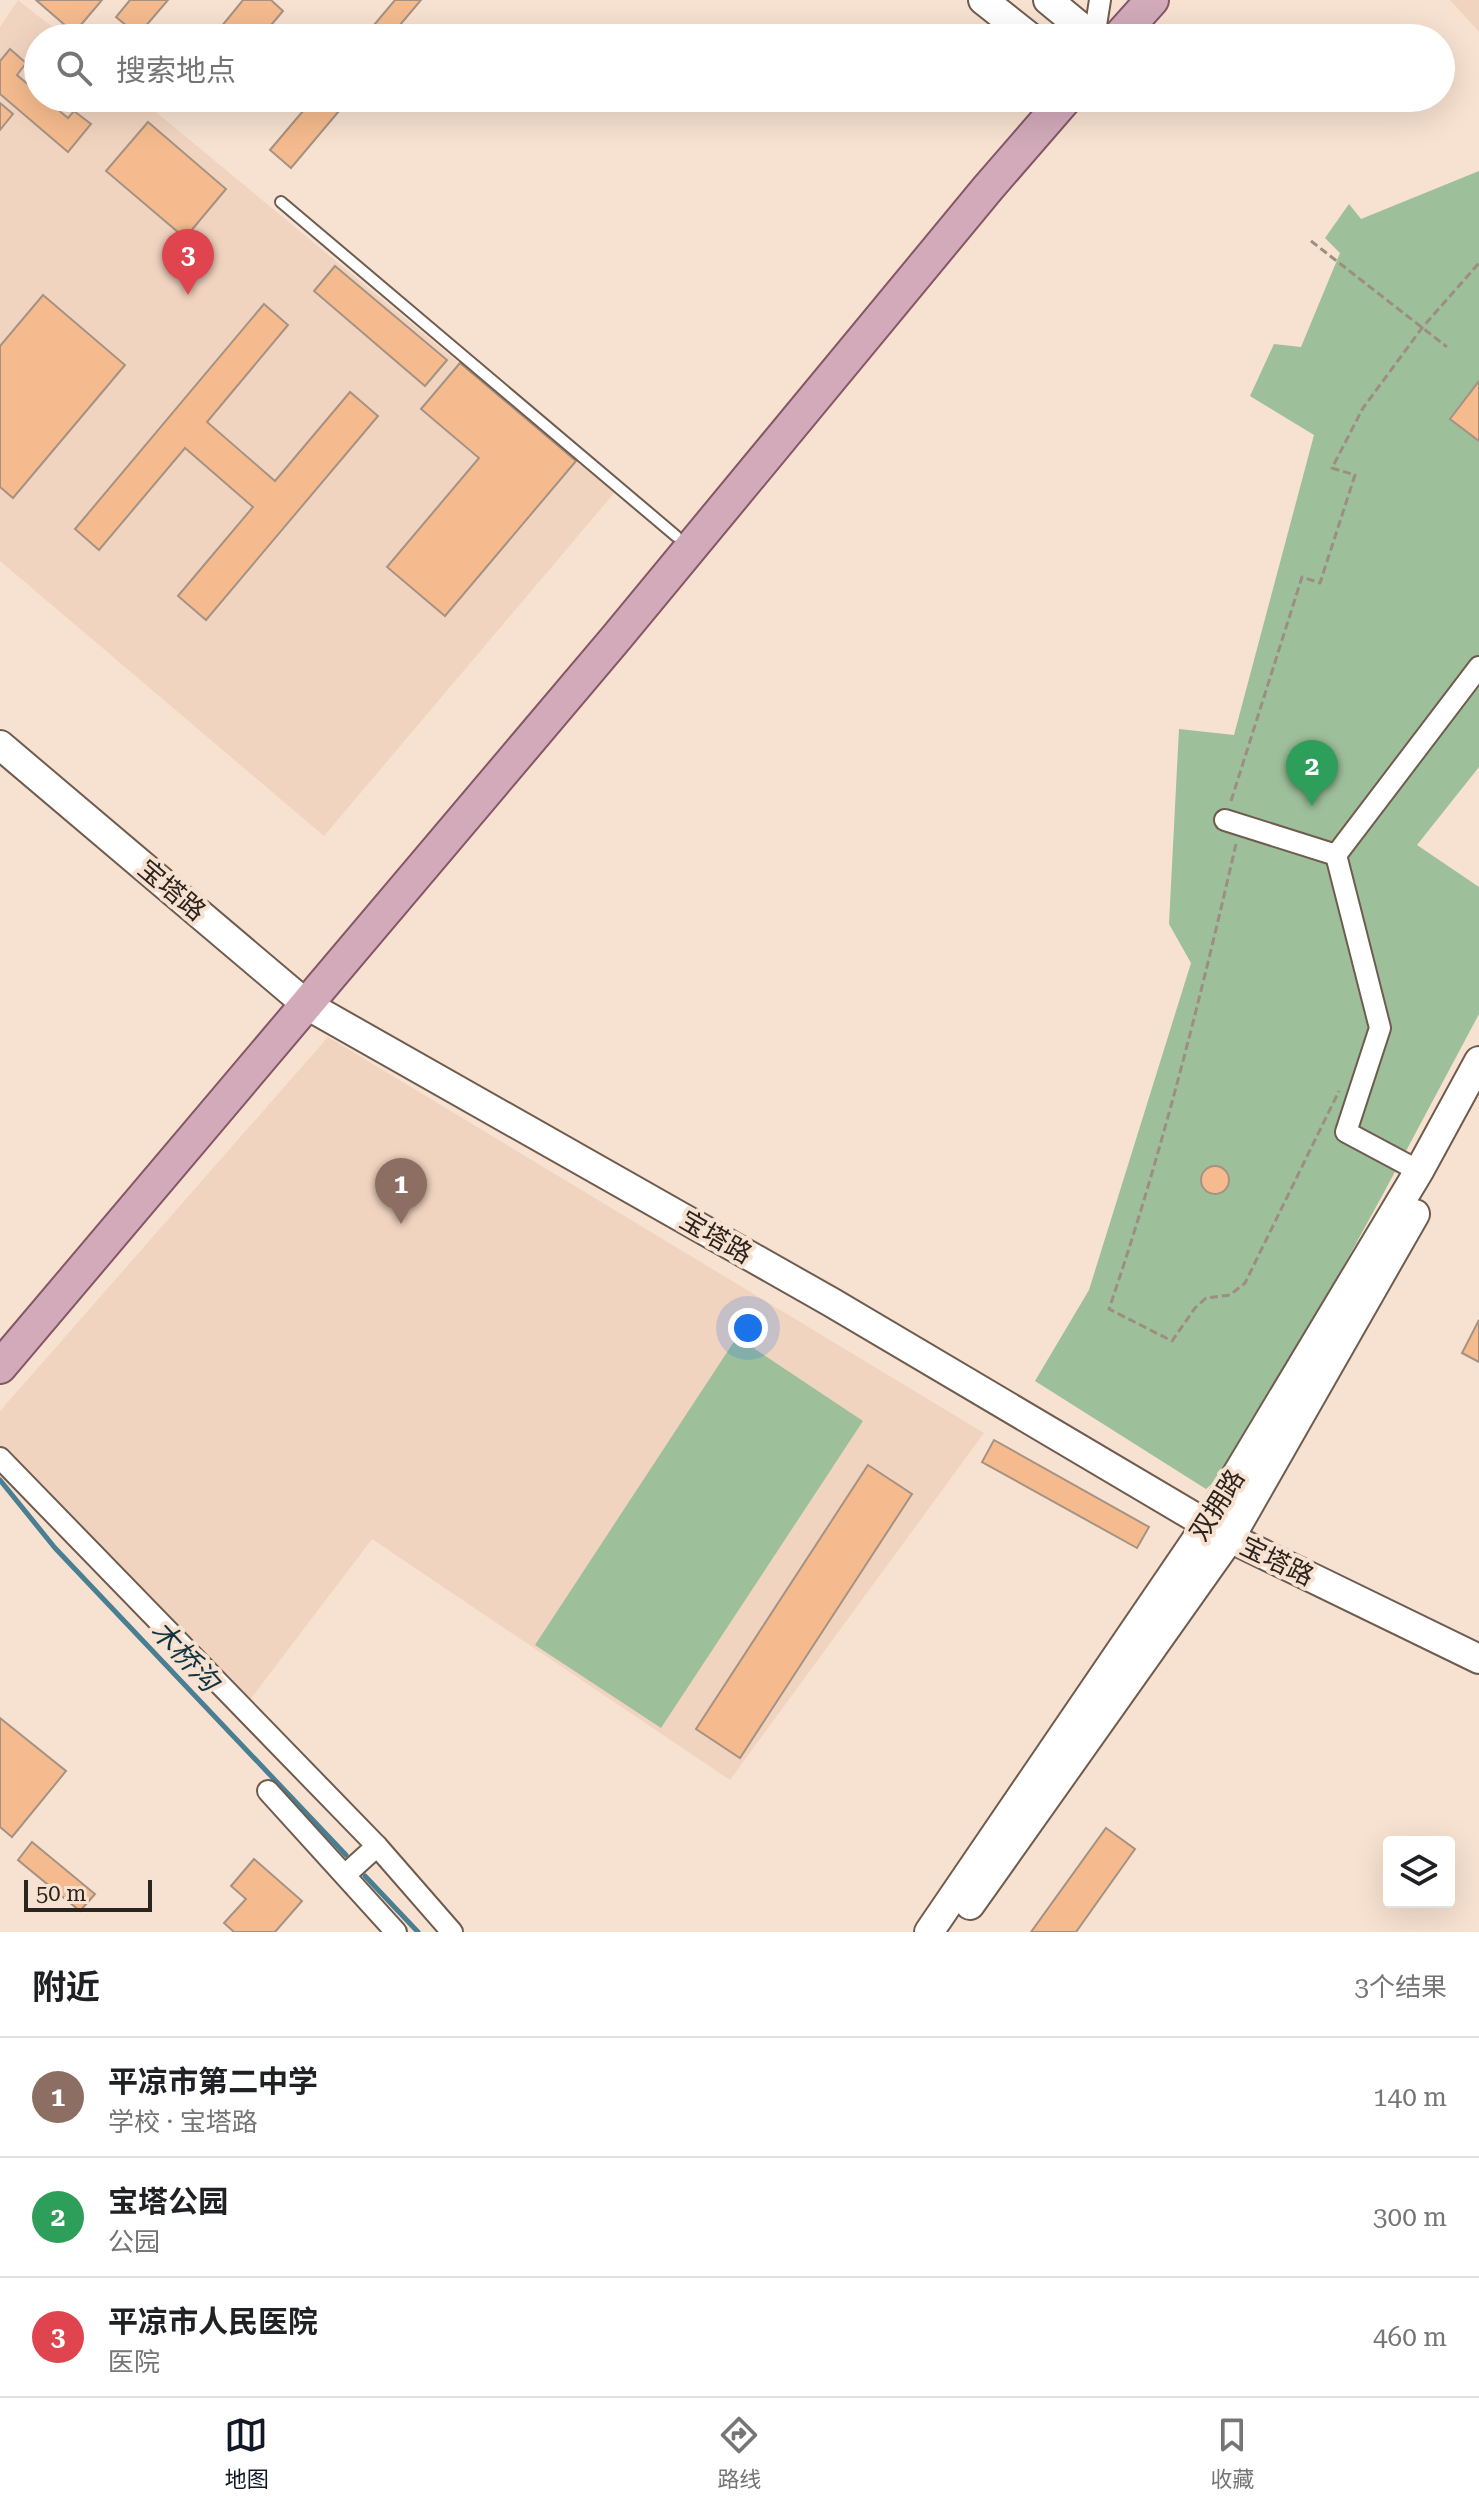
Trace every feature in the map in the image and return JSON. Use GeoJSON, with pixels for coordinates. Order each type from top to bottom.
{"type":"FeatureCollection","features":[{"type":"Feature","properties":{"kind":"main road"},"geometry":{"type":"LineString","coordinates":[[983,0],[1013,24]]}},
{"type":"Feature","properties":{"kind":"main road"},"geometry":{"type":"LineString","coordinates":[[1048,0],[1077,24]]}},
{"type":"Feature","properties":{"kind":"main road"},"geometry":{"type":"LineString","coordinates":[[1106,24],[1126,0]]}},
{"type":"Feature","properties":{"kind":"main road"},"geometry":{"type":"LineString","coordinates":[[1131,24],[1152,0]]}},
{"type":"Feature","properties":{"kind":"main road"},"geometry":{"type":"LineString","coordinates":[[531,725],[676,536],[1029,112]]}},
{"type":"Feature","properties":{"kind":"main road"},"geometry":{"type":"LineString","coordinates":[[0,1367],[300,998],[1054,112]]}},
{"type":"Feature","properties":{"kind":"main road","name":"宝塔路"},"geometry":{"type":"LineString","coordinates":[[0,745],[300,998],[831,1302],[1218,1531],[1479,1659]]}},
{"type":"Feature","properties":{"kind":"main road"},"geometry":{"type":"LineString","coordinates":[[0,1334],[300,998]]}},
{"type":"Feature","properties":{"kind":"main road","name":"双拥路"},"geometry":{"type":"LineString","coordinates":[[929,1932],[1218,1531],[1479,1061]]}},
{"type":"Feature","properties":{"kind":"main road","name":"双拥路"},"geometry":{"type":"LineString","coordinates":[[951,1932],[1218,1531],[1479,1098]]}},
{"type":"Feature","properties":{"kind":"street"},"geometry":{"type":"LineString","coordinates":[[1096,24],[1100,0]]}},
{"type":"Feature","properties":{"kind":"street"},"geometry":{"type":"LineString","coordinates":[[1336,855],[1479,667]]}},
{"type":"Feature","properties":{"kind":"street"},"geometry":{"type":"LineString","coordinates":[[1233,822],[1336,855]]}},
{"type":"Feature","properties":{"kind":"street"},"geometry":{"type":"LineString","coordinates":[[1336,855],[1380,1028],[1346,1132],[1419,1171]]}},
{"type":"Feature","properties":{"kind":"street"},"geometry":{"type":"LineString","coordinates":[[0,1458],[377,1846],[452,1932]]}},
{"type":"Feature","properties":{"kind":"street"},"geometry":{"type":"LineString","coordinates":[[268,1791],[396,1932]]}},
{"type":"Feature","properties":{"kind":"street"},"geometry":{"type":"LineString","coordinates":[[345,1875],[377,1846]]}},
{"type":"Feature","properties":{"kind":"lane"},"geometry":{"type":"LineString","coordinates":[[281,202],[676,536]]}},
{"type":"Feature","properties":{"kind":"path"},"geometry":{"type":"LineString","coordinates":[[1311,241],[1447,347]]}},
{"type":"Feature","properties":{"kind":"path"},"geometry":{"type":"LineString","coordinates":[[1343,1083],[1245,1283],[1230,1295],[1206,1298],[1195,1308],[1172,1341],[1109,1309],[1138,1225],[1216,930],[1233,822],[1302,577],[1320,583],[1355,475],[1332,468],[1363,408],[1422,328],[1479,263]]}},
{"type":"Feature","properties":{"kind":"shaded area"},"geometry":{"type":"Polygon","coordinates":[[[18,0],[48,24],[24,24],[24,112],[156,112],[615,492],[324,836],[0,561],[0,27],[18,0]]]}},
{"type":"Feature","properties":{"kind":"shaded area"},"geometry":{"type":"Polygon","coordinates":[[[1450,0],[1479,0],[1479,32],[1450,0]]]}},
{"type":"Feature","properties":{"kind":"shaded area"},"geometry":{"type":"Polygon","coordinates":[[[328,1037],[984,1433],[730,1780],[372,1539],[246,1705],[0,1448],[0,1411],[328,1037]]]}},
{"type":"Feature","properties":{"kind":"green space"},"geometry":{"type":"Polygon","coordinates":[[[1479,171],[1479,767],[1417,845],[1479,887],[1479,1014],[1257,1424],[1226,1472],[1206,1489],[1035,1381],[1089,1290],[1191,963],[1169,924],[1179,729],[1234,735],[1314,435],[1250,396],[1274,344],[1301,347],[1340,253],[1325,238],[1349,204],[1361,219],[1479,171]]]}},
{"type":"Feature","properties":{"kind":"green space"},"geometry":{"type":"Polygon","coordinates":[[[737,1337],[863,1421],[661,1728],[535,1645],[737,1337]]]}},
{"type":"Feature","properties":{"kind":"building"},"geometry":{"type":"Polygon","coordinates":[[[36,0],[102,0],[82,24],[64,24],[36,0]]]}},
{"type":"Feature","properties":{"kind":"building"},"geometry":{"type":"Polygon","coordinates":[[[130,0],[168,0],[147,24],[125,24],[116,17],[130,0]]]}},
{"type":"Feature","properties":{"kind":"building"},"geometry":{"type":"Polygon","coordinates":[[[243,0],[271,0],[283,11],[272,24],[223,24],[243,0]]]}},
{"type":"Feature","properties":{"kind":"building"},"geometry":{"type":"Polygon","coordinates":[[[395,0],[421,0],[401,24],[375,24],[395,0]]]}},
{"type":"Feature","properties":{"kind":"building"},"geometry":{"type":"Polygon","coordinates":[[[10,49],[24,61],[17,75],[24,81],[24,112],[61,112],[68,118],[75,112],[91,124],[68,152],[0,94],[0,61],[10,49]]]}},
{"type":"Feature","properties":{"kind":"building"},"geometry":{"type":"Polygon","coordinates":[[[0,103],[13,114],[0,130],[0,103]]]}},
{"type":"Feature","properties":{"kind":"building"},"geometry":{"type":"Polygon","coordinates":[[[302,112],[338,112],[291,168],[270,150],[302,112]]]}},
{"type":"Feature","properties":{"kind":"building"},"geometry":{"type":"Polygon","coordinates":[[[148,122],[226,189],[185,238],[106,171],[148,122]]]}},
{"type":"Feature","properties":{"kind":"building"},"geometry":{"type":"Polygon","coordinates":[[[335,266],[447,360],[425,386],[314,291],[335,266]]]}},
{"type":"Feature","properties":{"kind":"building"},"geometry":{"type":"Polygon","coordinates":[[[43,295],[125,365],[13,498],[0,487],[0,346],[43,295]]]}},
{"type":"Feature","properties":{"kind":"building"},"geometry":{"type":"Polygon","coordinates":[[[264,304],[288,325],[207,422],[275,481],[350,392],[378,416],[206,620],[178,596],[253,507],[185,448],[99,550],[75,529],[264,304]]]}},
{"type":"Feature","properties":{"kind":"building"},"geometry":{"type":"Polygon","coordinates":[[[460,363],[576,461],[445,616],[387,567],[479,458],[421,409],[460,363]]]}},
{"type":"Feature","properties":{"kind":"building"},"geometry":{"type":"Polygon","coordinates":[[[1479,381],[1479,441],[1450,419],[1479,381]]]}},
{"type":"Feature","properties":{"kind":"building"},"geometry":{"type":"Polygon","coordinates":[[[1215,1166],[1225,1170],[1229,1180],[1225,1190],[1215,1194],[1205,1190],[1201,1180],[1205,1170],[1215,1166]]]}},
{"type":"Feature","properties":{"kind":"building"},"geometry":{"type":"Polygon","coordinates":[[[1479,1320],[1479,1362],[1462,1353],[1479,1320]]]}},
{"type":"Feature","properties":{"kind":"building"},"geometry":{"type":"Polygon","coordinates":[[[994,1440],[1149,1527],[1137,1548],[982,1462],[994,1440]]]}},
{"type":"Feature","properties":{"kind":"building"},"geometry":{"type":"Polygon","coordinates":[[[868,1465],[912,1494],[740,1758],[696,1729],[868,1465]]]}},
{"type":"Feature","properties":{"kind":"building"},"geometry":{"type":"Polygon","coordinates":[[[0,1718],[66,1771],[12,1837],[0,1827],[0,1718]]]}},
{"type":"Feature","properties":{"kind":"building"},"geometry":{"type":"Polygon","coordinates":[[[1106,1828],[1135,1849],[1076,1932],[1031,1932],[1106,1828]]]}},
{"type":"Feature","properties":{"kind":"building"},"geometry":{"type":"Polygon","coordinates":[[[32,1842],[95,1894],[80,1911],[18,1860],[32,1842]]]}},
{"type":"Feature","properties":{"kind":"building"},"geometry":{"type":"Polygon","coordinates":[[[254,1859],[302,1901],[275,1932],[234,1932],[224,1923],[246,1899],[231,1886],[254,1859]]]}},
{"type":"Feature","properties":{"kind":"waterway","name":"木桥沟"},"geometry":{"type":"LineString","coordinates":[[0,1480],[55,1548],[346,1855]]}},
{"type":"Feature","properties":{"kind":"waterway","name":"木桥沟"},"geometry":{"type":"LineString","coordinates":[[365,1876],[418,1932]]}},
{"type":"Feature","properties":{"kind":"place","name":"平凉市人民医院"},"geometry":{"type":"Point","coordinates":[188,295]}},
{"type":"Feature","properties":{"kind":"place","name":"宝塔公园"},"geometry":{"type":"Point","coordinates":[1312,806]}},
{"type":"Feature","properties":{"kind":"place","name":"平凉市第二中学"},"geometry":{"type":"Point","coordinates":[401,1224]}}]}
